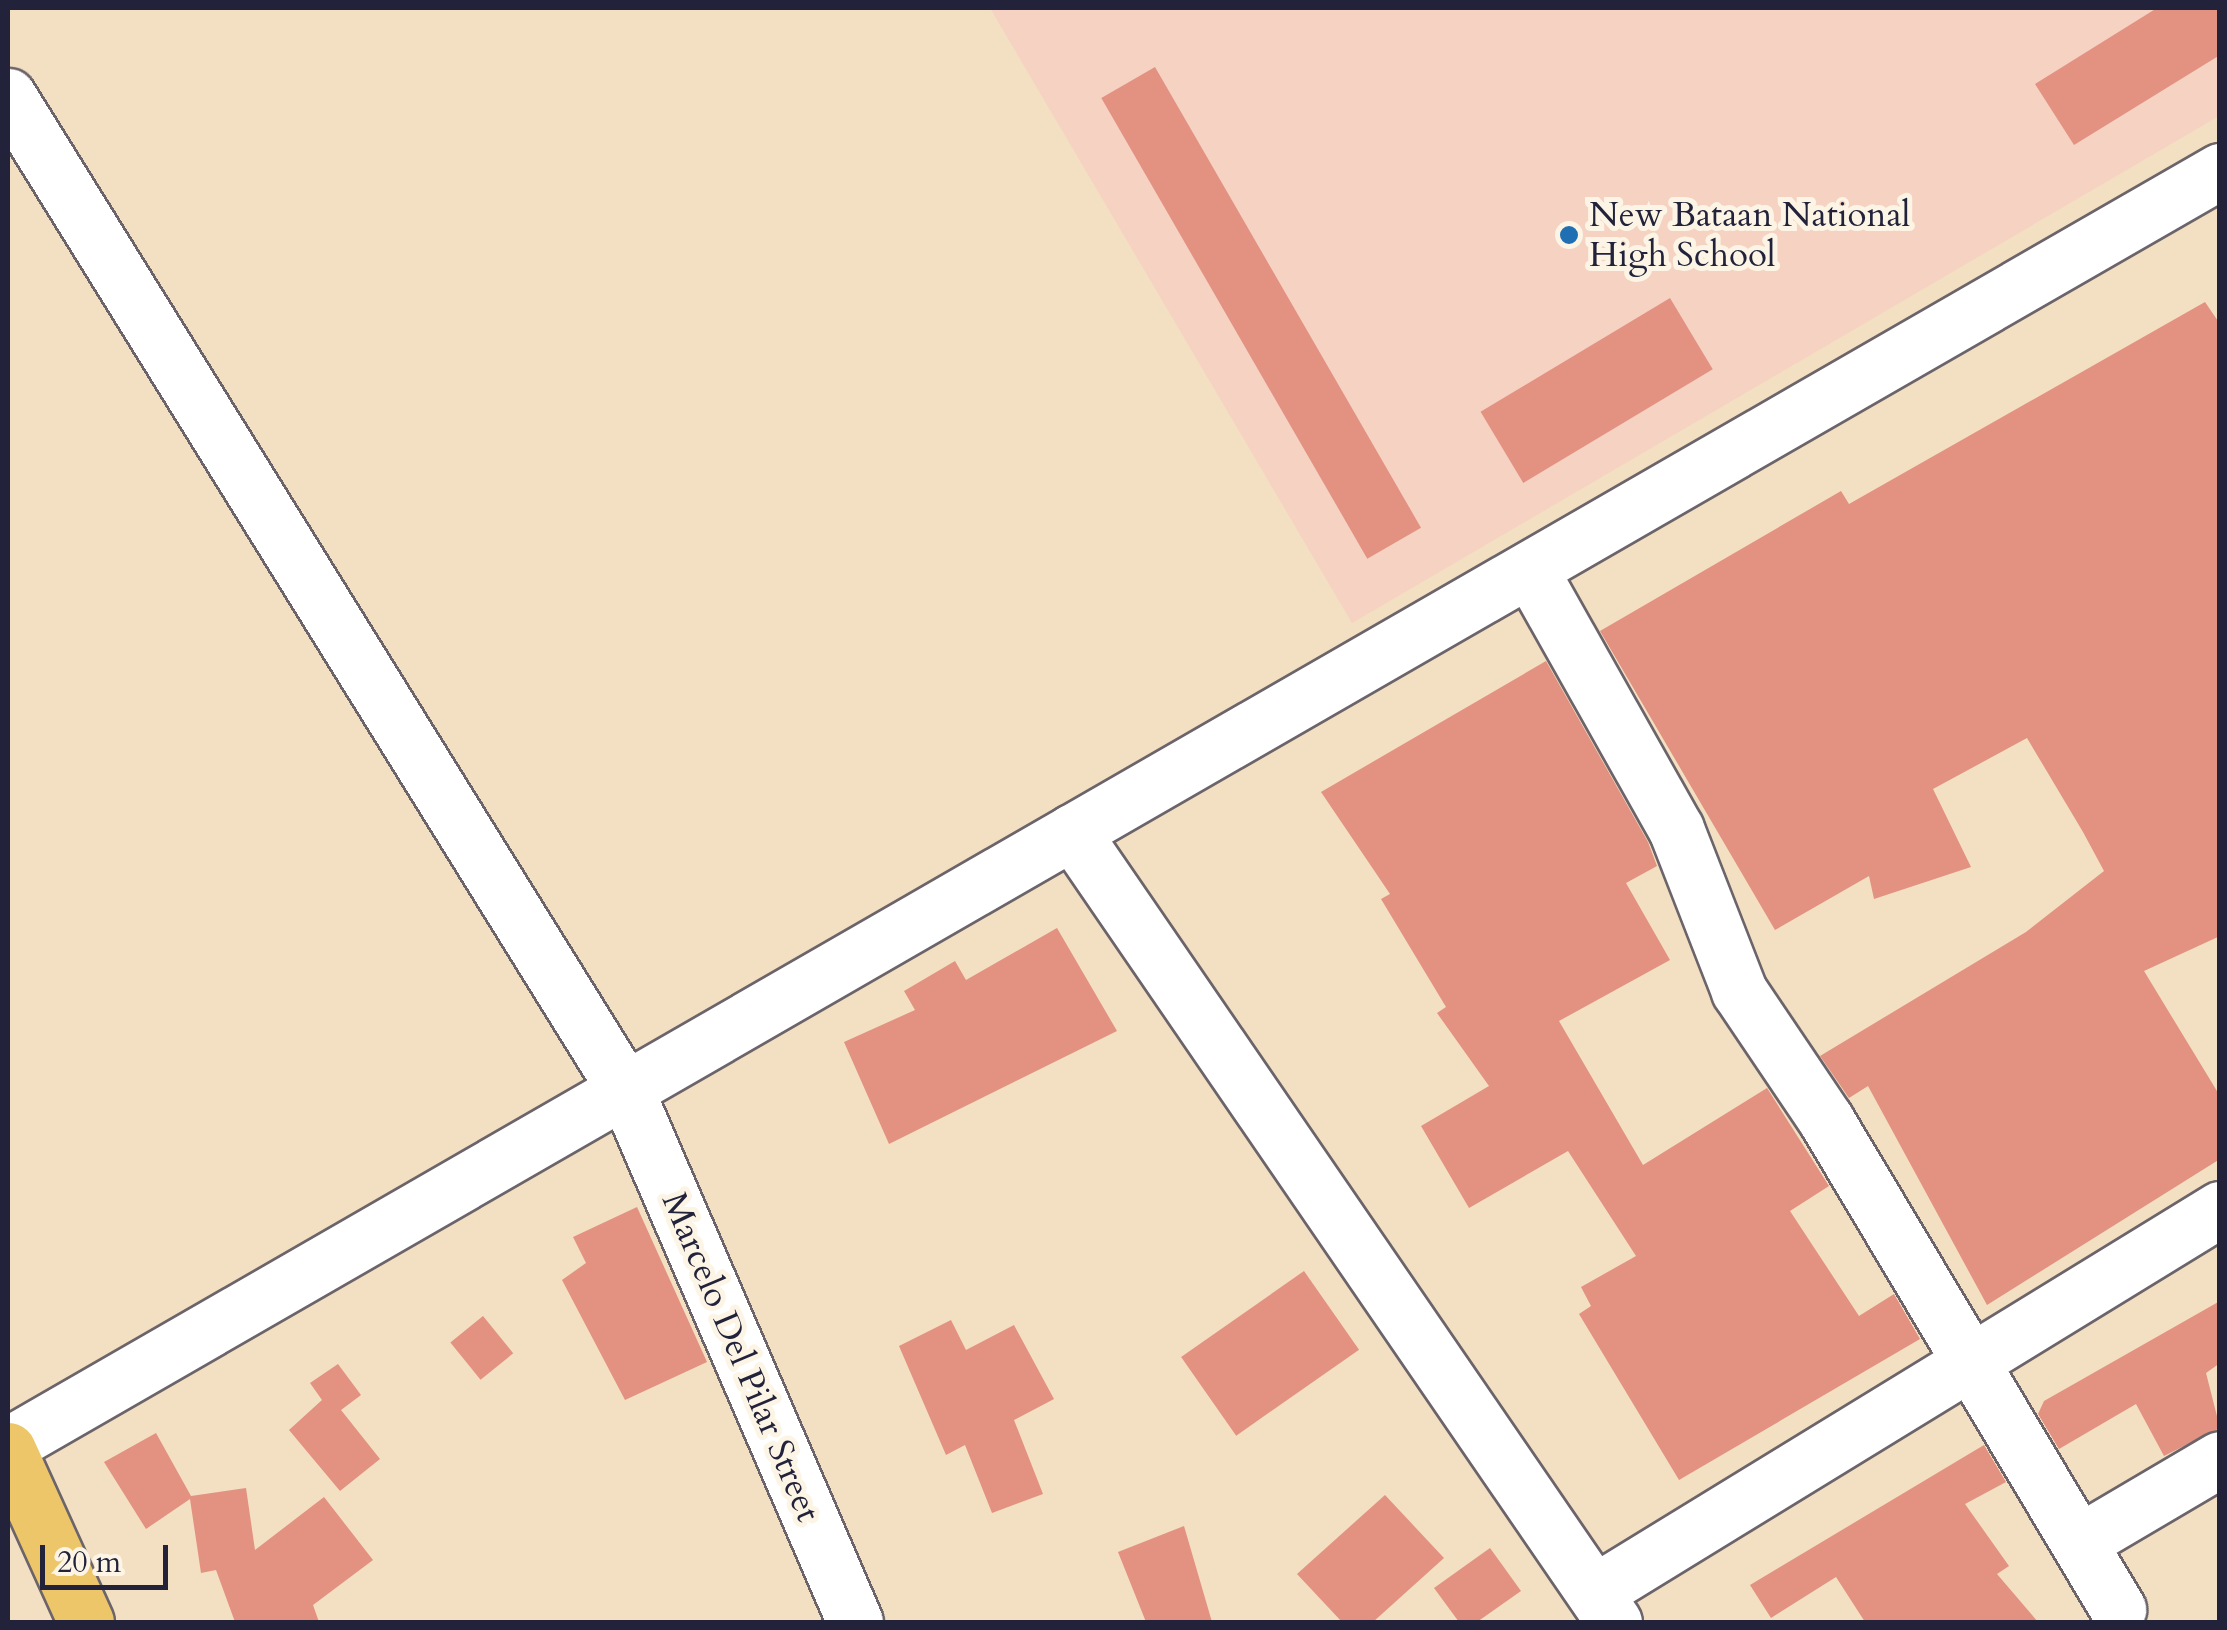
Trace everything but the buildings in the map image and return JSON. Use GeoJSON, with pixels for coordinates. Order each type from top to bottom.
{"type":"FeatureCollection","features":[{"type":"Feature","properties":{"kind":"main road"},"geometry":{"type":"LineString","coordinates":[[8,1448],[86,1622]]}},
{"type":"Feature","properties":{"kind":"street","name":"Marcelo Del Pilar Street"},"geometry":{"type":"LineString","coordinates":[[8,96],[626,1091],[856,1622]]}},
{"type":"Feature","properties":{"kind":"street"},"geometry":{"type":"LineString","coordinates":[[8,1448],[2220,171]]}},
{"type":"Feature","properties":{"kind":"street"},"geometry":{"type":"LineString","coordinates":[[1530,570],[1676,828],[1739,992],[1826,1120],[1966,1364],[2081,1540],[2118,1609]]}},
{"type":"Feature","properties":{"kind":"street"},"geometry":{"type":"LineString","coordinates":[[1072,832],[1604,1607],[1966,1364],[2220,1209]]}},
{"type":"Feature","properties":{"kind":"street"},"geometry":{"type":"LineString","coordinates":[[2081,1540],[2220,1458]]}},
{"type":"Feature","properties":{"kind":"shaded area","name":"New Bataan National High School"},"geometry":{"type":"Polygon","coordinates":[[[990,8],[2219,8],[2219,116],[1352,623],[990,8]]]}},
{"type":"Feature","properties":{"kind":"place","name":"New Bataan National High School"},"geometry":{"type":"Point","coordinates":[1569,235]}}]}
